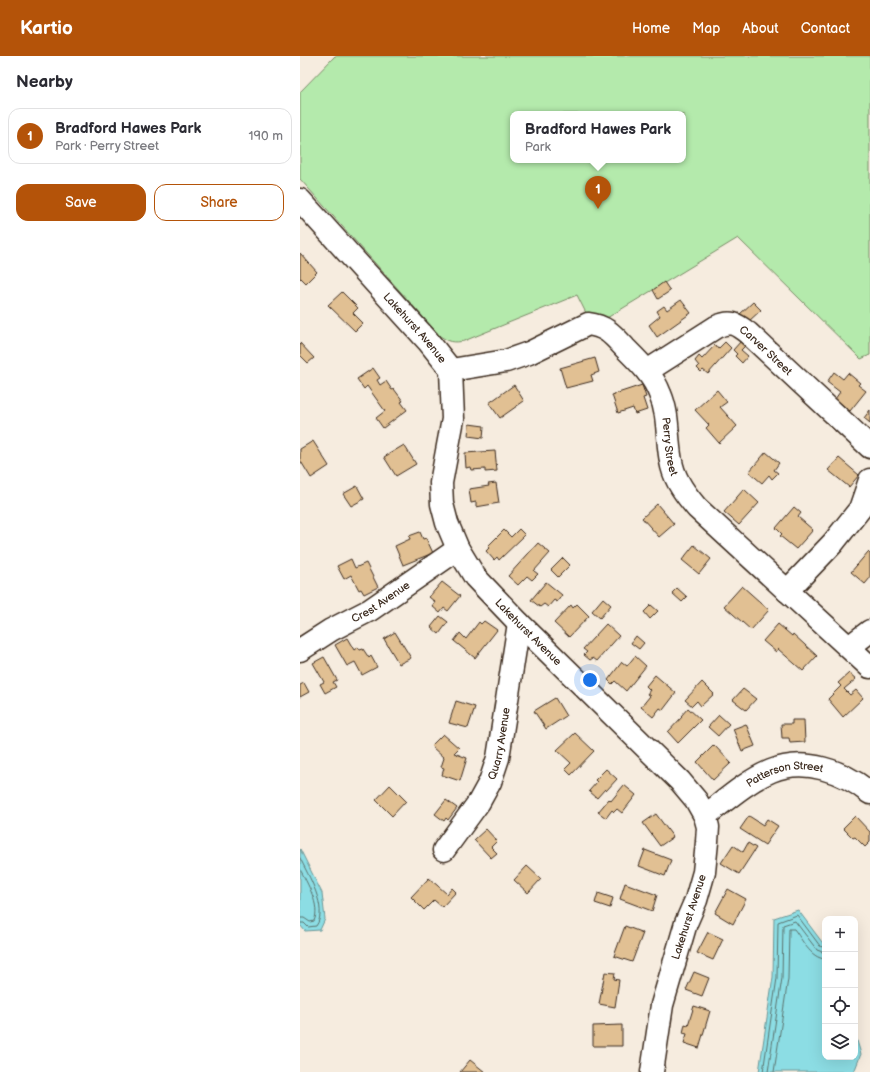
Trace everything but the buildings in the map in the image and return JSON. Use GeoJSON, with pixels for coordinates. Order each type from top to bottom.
{"type":"FeatureCollection","features":[{"type":"Feature","properties":{"kind":"street","name":"Lakehurst Avenue"},"geometry":{"type":"LineString","coordinates":[[300,200],[428,341],[451,370],[453,419],[441,483],[442,504],[447,523],[458,549],[475,577],[519,623],[640,740],[680,781],[696,800],[705,816],[708,827],[704,872],[696,900],[686,923],[662,1005],[652,1072]]}},
{"type":"Feature","properties":{"kind":"street","name":"Carver Street"},"geometry":{"type":"LineString","coordinates":[[647,371],[716,327],[724,323],[732,323],[748,333],[870,447]]}},
{"type":"Feature","properties":{"kind":"street","name":"Perry Street"},"geometry":{"type":"LineString","coordinates":[[451,370],[506,361],[529,353],[588,324],[598,325],[610,332],[647,371],[660,394],[667,419],[672,467],[682,491],[697,508],[870,667]]}},
{"type":"Feature","properties":{"kind":"street"},"geometry":{"type":"LineString","coordinates":[[788,591],[833,543],[860,509],[870,480]]}},
{"type":"Feature","properties":{"kind":"street","name":"Crest Avenue"},"geometry":{"type":"LineString","coordinates":[[300,650],[331,630],[370,610],[458,549]]}},
{"type":"Feature","properties":{"kind":"street","name":"Quarry Avenue"},"geometry":{"type":"LineString","coordinates":[[444,850],[479,802],[490,782],[498,758],[519,623]]}},
{"type":"Feature","properties":{"kind":"street"},"geometry":{"type":"LineString","coordinates":[[849,647],[870,631]]}},
{"type":"Feature","properties":{"kind":"street","name":"Patterson Street"},"geometry":{"type":"LineString","coordinates":[[705,816],[754,780],[772,771],[793,766],[811,765],[830,770],[870,793]]}},
{"type":"Feature","properties":{"kind":"green space"},"geometry":{"type":"Polygon","coordinates":[[[335,56],[870,56],[870,355],[861,359],[738,238],[602,321],[589,319],[577,295],[464,341],[452,342],[440,336],[300,179],[300,92],[335,56]]]}},
{"type":"Feature","properties":{"kind":"water"},"geometry":{"type":"Polygon","coordinates":[[[300,849],[322,893],[325,919],[320,930],[305,931],[300,925],[300,849]]]}},
{"type":"Feature","properties":{"kind":"water"},"geometry":{"type":"Polygon","coordinates":[[[798,910],[822,942],[822,1060],[858,1060],[858,1044],[861,1054],[854,1072],[759,1072],[773,977],[774,918],[798,910]]]}},
{"type":"Feature","properties":{"kind":"place","name":"Bradford Hawes Park"},"geometry":{"type":"Point","coordinates":[598,209]}}]}
